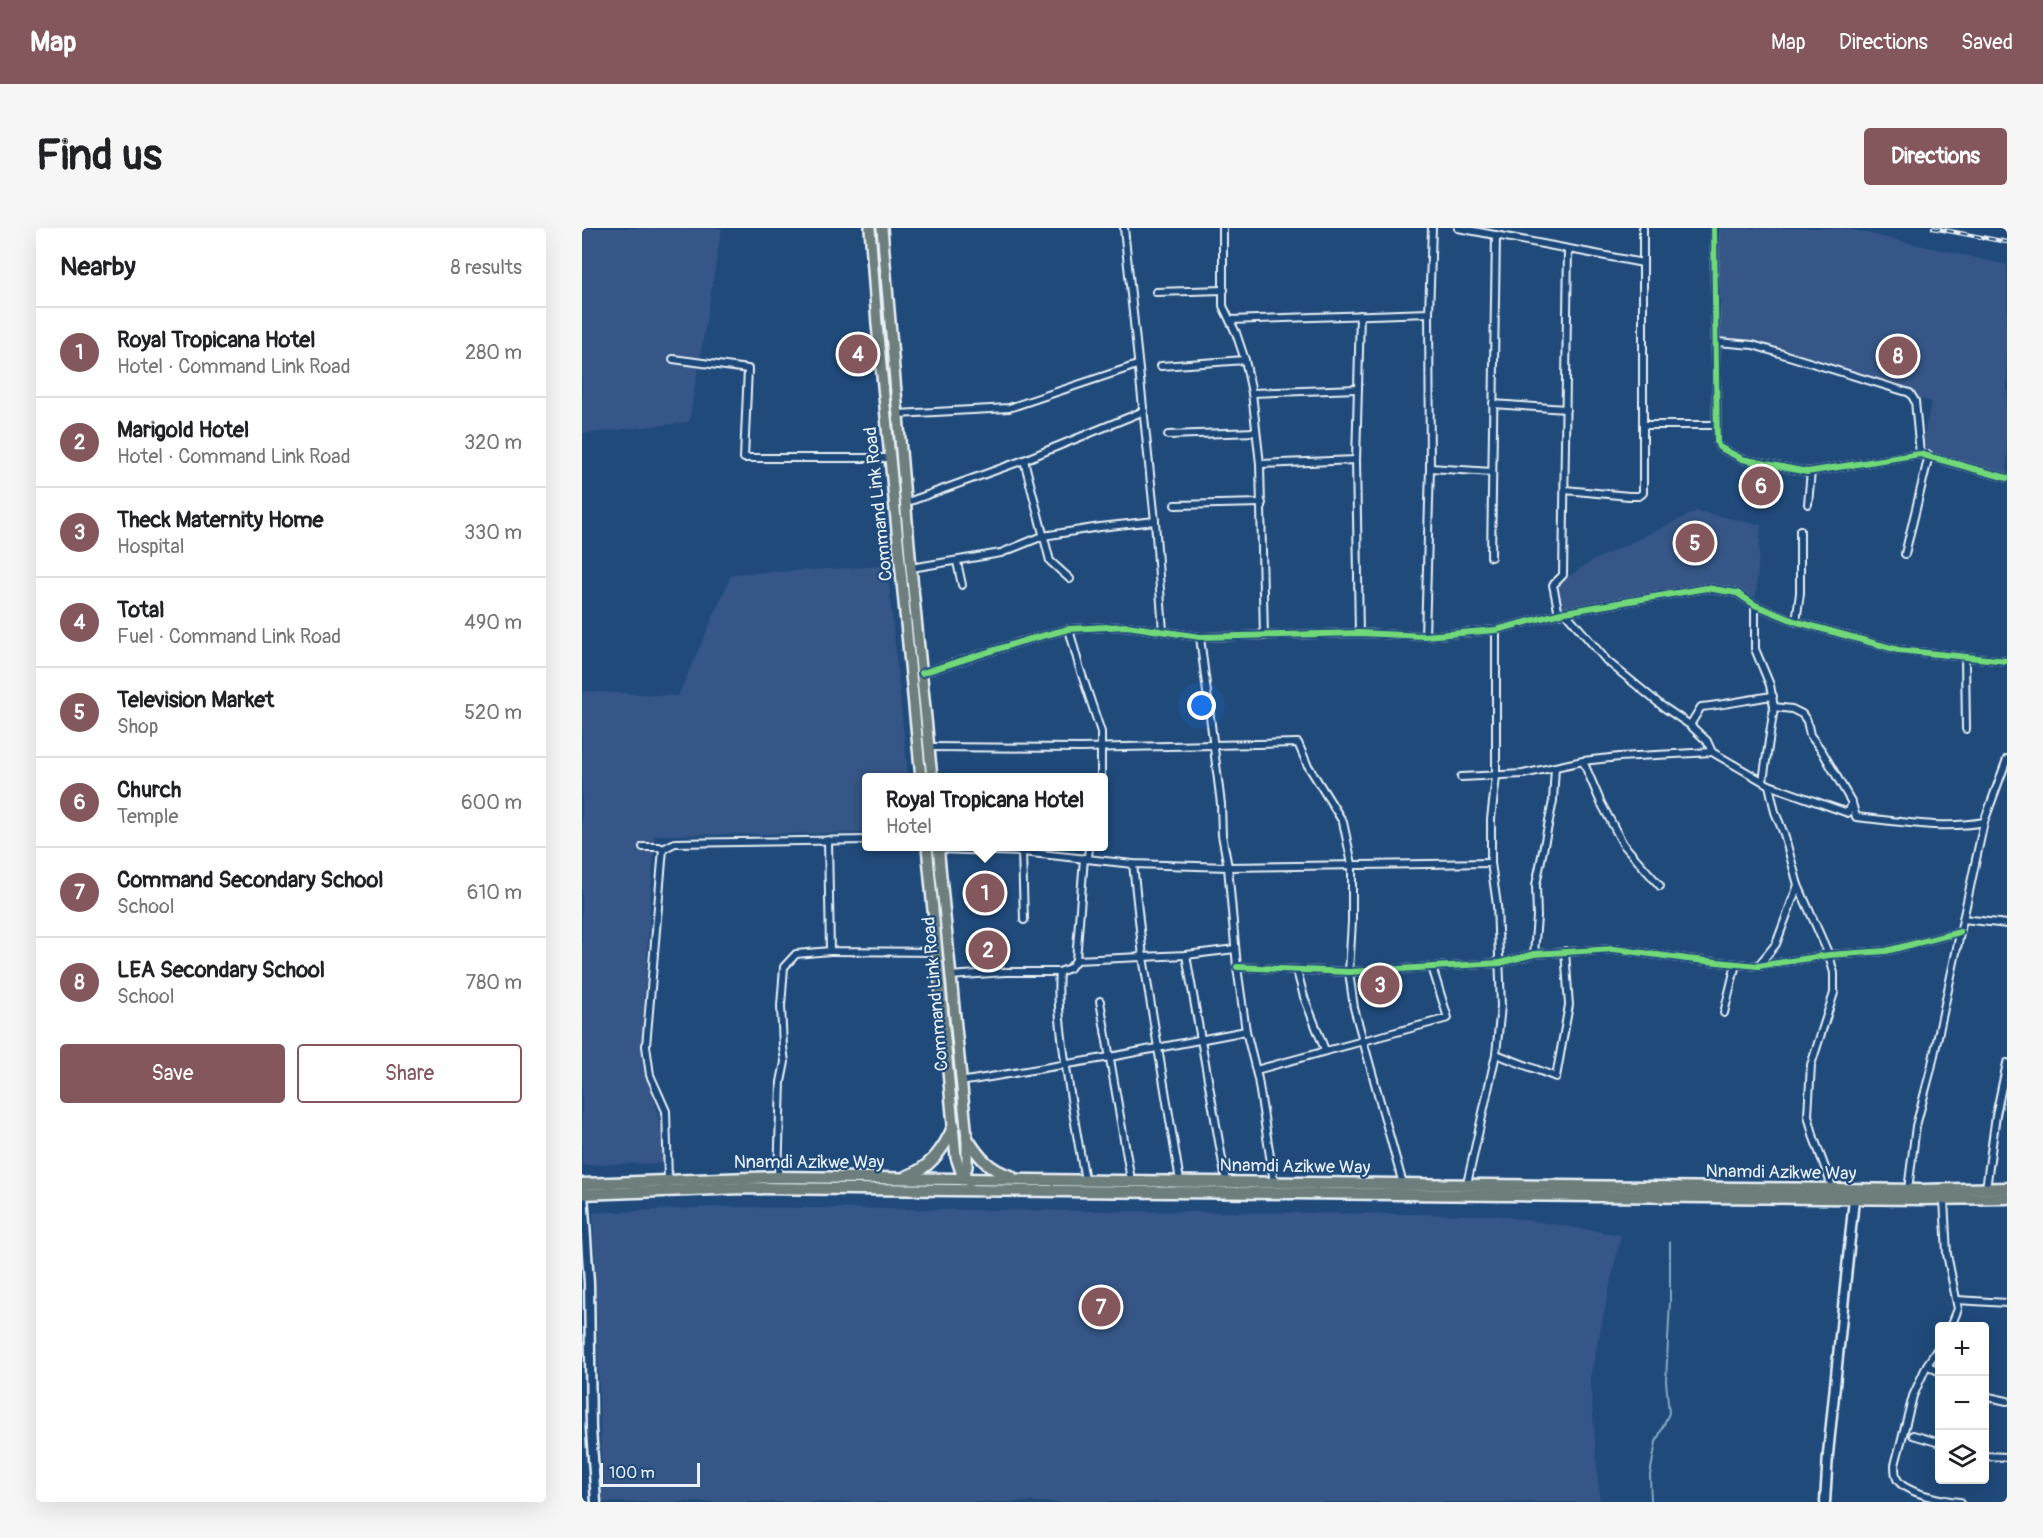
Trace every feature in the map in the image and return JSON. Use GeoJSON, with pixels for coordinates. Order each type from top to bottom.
{"type":"FeatureCollection","features":[{"type":"Feature","properties":{"kind":"highway"},"geometry":{"type":"LineString","coordinates":[[889,1178],[911,1175],[928,1164],[943,1147],[954,1125]]}},
{"type":"Feature","properties":{"kind":"highway"},"geometry":{"type":"LineString","coordinates":[[967,1138],[978,1155],[992,1168],[1009,1176],[1029,1179]]}},
{"type":"Feature","properties":{"kind":"highway","name":"Nnamdi Azikwe Way"},"geometry":{"type":"LineString","coordinates":[[582,1191],[668,1180],[778,1177],[1908,1190],[2007,1188]]}},
{"type":"Feature","properties":{"kind":"highway","name":"Nnamdi Azikwe Way"},"geometry":{"type":"LineString","coordinates":[[582,1191],[743,1188],[997,1189],[1854,1199],[2007,1198]]}},
{"type":"Feature","properties":{"kind":"main road","name":"Command Link Road"},"geometry":{"type":"LineString","coordinates":[[870,228],[921,773]]}},
{"type":"Feature","properties":{"kind":"main road","name":"Command Link Road"},"geometry":{"type":"LineString","coordinates":[[882,228],[905,504],[931,773]]}},
{"type":"Feature","properties":{"kind":"main road","name":"Command Link Road"},"geometry":{"type":"LineString","coordinates":[[927,851],[958,1168],[963,1178]]}},
{"type":"Feature","properties":{"kind":"main road","name":"Command Link Road"},"geometry":{"type":"LineString","coordinates":[[938,851],[967,1138],[968,1160],[963,1178]]}},
{"type":"Feature","properties":{"kind":"main road"},"geometry":{"type":"LineString","coordinates":[[942,1189],[952,1186],[963,1178],[979,1186],[997,1189]]}},
{"type":"Feature","properties":{"kind":"street"},"geometry":{"type":"LineString","coordinates":[[1124,228],[1155,521],[1163,630]]}},
{"type":"Feature","properties":{"kind":"street"},"geometry":{"type":"LineString","coordinates":[[1224,228],[1223,306],[1245,360],[1252,393],[1260,464],[1264,636]]}},
{"type":"Feature","properties":{"kind":"street"},"geometry":{"type":"LineString","coordinates":[[1425,636],[1430,468],[1432,228]]}},
{"type":"Feature","properties":{"kind":"street"},"geometry":{"type":"LineString","coordinates":[[1458,228],[1643,263]]}},
{"type":"Feature","properties":{"kind":"street"},"geometry":{"type":"LineString","coordinates":[[1565,490],[1629,496],[1639,496],[1643,493],[1643,228]]}},
{"type":"Feature","properties":{"kind":"street"},"geometry":{"type":"LineString","coordinates":[[1714,228],[1717,442],[1724,450],[1742,459],[1811,471],[1920,454],[2007,478]]}},
{"type":"Feature","properties":{"kind":"street"},"geometry":{"type":"LineString","coordinates":[[1491,557],[1496,235]]}},
{"type":"Feature","properties":{"kind":"street"},"geometry":{"type":"LineString","coordinates":[[1568,249],[1563,575],[1553,585],[1562,613],[1607,661],[1662,706],[1690,724],[1707,741],[1712,752]]}},
{"type":"Feature","properties":{"kind":"street"},"geometry":{"type":"LineString","coordinates":[[1156,292],[1224,290]]}},
{"type":"Feature","properties":{"kind":"street"},"geometry":{"type":"LineString","coordinates":[[1230,320],[1430,313]]}},
{"type":"Feature","properties":{"kind":"street"},"geometry":{"type":"LineString","coordinates":[[1359,633],[1356,460],[1360,315]]}},
{"type":"Feature","properties":{"kind":"street"},"geometry":{"type":"LineString","coordinates":[[1717,342],[1753,345],[1910,393],[1915,401],[1920,454]]}},
{"type":"Feature","properties":{"kind":"street"},"geometry":{"type":"LineString","coordinates":[[674,359],[748,369],[744,458],[890,458]]}},
{"type":"Feature","properties":{"kind":"street"},"geometry":{"type":"LineString","coordinates":[[1161,366],[1245,360]]}},
{"type":"Feature","properties":{"kind":"street"},"geometry":{"type":"LineString","coordinates":[[898,414],[1009,408],[1137,365]]}},
{"type":"Feature","properties":{"kind":"street"},"geometry":{"type":"LineString","coordinates":[[1252,393],[1357,388]]}},
{"type":"Feature","properties":{"kind":"street"},"geometry":{"type":"LineString","coordinates":[[1493,404],[1566,409]]}},
{"type":"Feature","properties":{"kind":"street"},"geometry":{"type":"LineString","coordinates":[[905,504],[1024,460],[1144,411]]}},
{"type":"Feature","properties":{"kind":"street"},"geometry":{"type":"LineString","coordinates":[[1644,425],[1717,425]]}},
{"type":"Feature","properties":{"kind":"street"},"geometry":{"type":"LineString","coordinates":[[1167,435],[1256,432]]}},
{"type":"Feature","properties":{"kind":"street"},"geometry":{"type":"LineString","coordinates":[[1905,554],[1929,456]]}},
{"type":"Feature","properties":{"kind":"street"},"geometry":{"type":"LineString","coordinates":[[1024,460],[1050,561],[1070,579]]}},
{"type":"Feature","properties":{"kind":"street"},"geometry":{"type":"LineString","coordinates":[[1260,464],[1356,460]]}},
{"type":"Feature","properties":{"kind":"street"},"geometry":{"type":"LineString","coordinates":[[1430,468],[1492,472]]}},
{"type":"Feature","properties":{"kind":"street"},"geometry":{"type":"LineString","coordinates":[[1808,504],[1811,471]]}},
{"type":"Feature","properties":{"kind":"street"},"geometry":{"type":"LineString","coordinates":[[1175,505],[1262,503]]}},
{"type":"Feature","properties":{"kind":"street"},"geometry":{"type":"LineString","coordinates":[[911,567],[957,562],[1000,553],[1043,536],[1155,521]]}},
{"type":"Feature","properties":{"kind":"street"},"geometry":{"type":"LineString","coordinates":[[1796,622],[1800,593],[1800,530]]}},
{"type":"Feature","properties":{"kind":"street"},"geometry":{"type":"LineString","coordinates":[[957,562],[962,585]]}},
{"type":"Feature","properties":{"kind":"street"},"geometry":{"type":"LineString","coordinates":[[922,673],[1069,629],[1128,626],[1163,630],[1200,638],[1359,633],[1425,636],[1496,630],[1562,613],[1707,588],[1737,592],[1755,605],[1796,622],[1898,650],[2007,661]]}},
{"type":"Feature","properties":{"kind":"street"},"geometry":{"type":"LineString","coordinates":[[1755,605],[1755,649],[1770,685],[1774,707],[1766,783],[1784,834],[1798,885],[1829,955],[1834,973],[1834,993],[1811,1065],[1808,1115],[1833,1189]]}},
{"type":"Feature","properties":{"kind":"street"},"geometry":{"type":"LineString","coordinates":[[1069,629],[1101,732],[1101,773]]}},
{"type":"Feature","properties":{"kind":"street"},"geometry":{"type":"LineString","coordinates":[[1467,1184],[1496,1054],[1501,1006],[1497,906],[1491,863],[1491,819],[1496,777],[1496,630]]}},
{"type":"Feature","properties":{"kind":"street"},"geometry":{"type":"LineString","coordinates":[[1200,638],[1221,804],[1222,835],[1228,867],[1237,967],[1246,1031],[1256,1070],[1274,1182]]}},
{"type":"Feature","properties":{"kind":"street"},"geometry":{"type":"LineString","coordinates":[[1965,657],[1966,729]]}},
{"type":"Feature","properties":{"kind":"street"},"geometry":{"type":"LineString","coordinates":[[1690,724],[1701,707],[1773,696]]}},
{"type":"Feature","properties":{"kind":"street"},"geometry":{"type":"LineString","coordinates":[[1774,707],[1792,709],[1802,714],[1807,721],[1810,735],[1822,751],[1852,803],[1856,817],[1921,824],[1972,825],[1984,822]]}},
{"type":"Feature","properties":{"kind":"street"},"geometry":{"type":"LineString","coordinates":[[928,747],[1298,744],[1307,764],[1343,822],[1352,864],[1350,972],[1354,1008],[1365,1040],[1403,1184]]}},
{"type":"Feature","properties":{"kind":"street"},"geometry":{"type":"LineString","coordinates":[[1461,777],[1523,774],[1583,761],[1618,757],[1712,752],[1766,783],[1848,813],[1852,803]]}},
{"type":"Feature","properties":{"kind":"street"},"geometry":{"type":"LineString","coordinates":[[1908,1190],[1916,1126],[1931,1069],[1984,822],[2007,759]]}},
{"type":"Feature","properties":{"kind":"street"},"geometry":{"type":"LineString","coordinates":[[1583,761],[1601,803],[1623,844],[1660,886]]}},
{"type":"Feature","properties":{"kind":"street"},"geometry":{"type":"LineString","coordinates":[[1534,954],[1537,917],[1536,885],[1553,801],[1555,767]]}},
{"type":"Feature","properties":{"kind":"street"},"geometry":{"type":"LineString","coordinates":[[828,840],[830,951]]}},
{"type":"Feature","properties":{"kind":"street"},"geometry":{"type":"LineString","coordinates":[[643,847],[663,849],[675,843],[862,840]]}},
{"type":"Feature","properties":{"kind":"street"},"geometry":{"type":"LineString","coordinates":[[663,849],[646,1046],[650,1075],[666,1111],[668,1180]]}},
{"type":"Feature","properties":{"kind":"street"},"geometry":{"type":"LineString","coordinates":[[1001,851],[1133,864],[1228,867],[1491,863]]}},
{"type":"Feature","properties":{"kind":"street"},"geometry":{"type":"LineString","coordinates":[[950,976],[1005,972],[1059,972],[1070,968],[1076,960],[1088,851]]}},
{"type":"Feature","properties":{"kind":"street"},"geometry":{"type":"LineString","coordinates":[[1022,852],[1024,920]]}},
{"type":"Feature","properties":{"kind":"street"},"geometry":{"type":"LineString","coordinates":[[1133,864],[1143,957],[1180,1181]]}},
{"type":"Feature","properties":{"kind":"street"},"geometry":{"type":"LineString","coordinates":[[1758,966],[1776,944],[1798,885]]}},
{"type":"Feature","properties":{"kind":"street"},"geometry":{"type":"LineString","coordinates":[[1963,919],[2007,924]]}},
{"type":"Feature","properties":{"kind":"street"},"geometry":{"type":"LineString","coordinates":[[1237,967],[1350,972],[1500,963],[1534,954],[1614,949],[1758,966],[1829,955],[1886,951],[1960,932]]}},
{"type":"Feature","properties":{"kind":"street"},"geometry":{"type":"LineString","coordinates":[[1076,960],[1186,956],[1235,949]]}},
{"type":"Feature","properties":{"kind":"street"},"geometry":{"type":"LineString","coordinates":[[778,1177],[785,1062],[781,1006],[784,968],[796,954],[830,951],[937,952]]}},
{"type":"Feature","properties":{"kind":"street"},"geometry":{"type":"LineString","coordinates":[[1496,1054],[1556,1077],[1569,1005],[1565,951]]}},
{"type":"Feature","properties":{"kind":"street"},"geometry":{"type":"LineString","coordinates":[[1186,956],[1226,1181]]}},
{"type":"Feature","properties":{"kind":"street"},"geometry":{"type":"LineString","coordinates":[[1724,1013],[1736,964]]}},
{"type":"Feature","properties":{"kind":"street"},"geometry":{"type":"LineString","coordinates":[[1256,1070],[1448,1018],[1432,968]]}},
{"type":"Feature","properties":{"kind":"street"},"geometry":{"type":"LineString","coordinates":[[1298,971],[1304,997],[1325,1050]]}},
{"type":"Feature","properties":{"kind":"street"},"geometry":{"type":"LineString","coordinates":[[1059,972],[1057,989],[1065,1065],[1084,1180]]}},
{"type":"Feature","properties":{"kind":"street"},"geometry":{"type":"LineString","coordinates":[[1100,1001],[1131,1180]]}},
{"type":"Feature","properties":{"kind":"street"},"geometry":{"type":"LineString","coordinates":[[960,1082],[1157,1049],[1246,1031]]}},
{"type":"Feature","properties":{"kind":"street"},"geometry":{"type":"LineString","coordinates":[[1986,1189],[1996,1114],[2007,1063]]}},
{"type":"Feature","properties":{"kind":"street"},"geometry":{"type":"LineString","coordinates":[[582,1191],[586,1283],[586,1429],[596,1502]]}},
{"type":"Feature","properties":{"kind":"street"},"geometry":{"type":"LineString","coordinates":[[1825,1502],[1854,1199]]}},
{"type":"Feature","properties":{"kind":"street"},"geometry":{"type":"LineString","coordinates":[[1944,1199],[1947,1254],[1958,1309],[1953,1322]]}},
{"type":"Feature","properties":{"kind":"street"},"geometry":{"type":"LineString","coordinates":[[1957,1300],[2007,1303]]}},
{"type":"Feature","properties":{"kind":"street"},"geometry":{"type":"LineString","coordinates":[[1935,1353],[1913,1396],[1895,1465],[1895,1476],[1899,1482],[1916,1491],[1944,1501],[1960,1502]]}},
{"type":"Feature","properties":{"kind":"street"},"geometry":{"type":"LineString","coordinates":[[1927,1365],[1935,1369]]}},
{"type":"Feature","properties":{"kind":"street"},"geometry":{"type":"LineString","coordinates":[[1989,1397],[2007,1401]]}},
{"type":"Feature","properties":{"kind":"street"},"geometry":{"type":"LineString","coordinates":[[1913,1435],[1935,1442]]}},
{"type":"Feature","properties":{"kind":"street"},"geometry":{"type":"LineString","coordinates":[[1989,1456],[2007,1457]]}},
{"type":"Feature","properties":{"kind":"shaded area"},"geometry":{"type":"Polygon","coordinates":[[[582,228],[722,228],[689,422],[582,434],[582,228]]]}},
{"type":"Feature","properties":{"kind":"shaded area"},"geometry":{"type":"Polygon","coordinates":[[[1717,228],[1844,228],[2007,265],[2007,478],[1921,452],[1931,402],[1765,348],[1719,343],[1717,228]]]}},
{"type":"Feature","properties":{"kind":"shaded area"},"geometry":{"type":"Polygon","coordinates":[[[1697,511],[1761,525],[1756,597],[1715,585],[1559,611],[1556,585],[1590,562],[1697,511]]]}},
{"type":"Feature","properties":{"kind":"shaded area"},"geometry":{"type":"Polygon","coordinates":[[[887,566],[908,773],[862,773],[862,833],[655,835],[642,1034],[667,1163],[582,1165],[582,691],[678,696],[732,574],[887,566]]]}},
{"type":"Feature","properties":{"kind":"shaded area"},"geometry":{"type":"Polygon","coordinates":[[[717,1207],[1495,1215],[1621,1235],[1590,1378],[1600,1502],[603,1502],[593,1213],[717,1207]]]}},
{"type":"Feature","properties":{"kind":"waterway"},"geometry":{"type":"LineString","coordinates":[[1651,1502],[1650,1475],[1656,1442],[1669,1413],[1666,1381],[1670,1242]]}},
{"type":"Feature","properties":{"kind":"railway"},"geometry":{"type":"LineString","coordinates":[[1933,228],[2007,242]]}},
{"type":"Feature","properties":{"kind":"cycle path"},"geometry":{"type":"LineString","coordinates":[[1714,228],[1717,442],[1719,447],[1742,459],[1807,472],[1920,454],[2007,478]]}},
{"type":"Feature","properties":{"kind":"cycle path"},"geometry":{"type":"LineString","coordinates":[[922,673],[1069,629],[1127,626],[1200,637],[1359,633],[1425,636],[1496,630],[1565,612],[1707,588],[1737,593],[1755,605],[1794,621],[1898,650],[2007,661]]}},
{"type":"Feature","properties":{"kind":"cycle path"},"geometry":{"type":"LineString","coordinates":[[1237,967],[1349,972],[1500,963],[1534,954],[1614,949],[1758,966],[1829,955],[1886,951],[1960,932]]}},
{"type":"Feature","properties":{"kind":"place","name":"Total"},"geometry":{"type":"Point","coordinates":[858,354]}},
{"type":"Feature","properties":{"kind":"place","name":"LEA Secondary School"},"geometry":{"type":"Point","coordinates":[1898,356]}},
{"type":"Feature","properties":{"kind":"place","name":"Church"},"geometry":{"type":"Point","coordinates":[1761,486]}},
{"type":"Feature","properties":{"kind":"place","name":"Television Market"},"geometry":{"type":"Point","coordinates":[1695,543]}},
{"type":"Feature","properties":{"kind":"place","name":"Royal Tropicana Hotel"},"geometry":{"type":"Point","coordinates":[985,893]}},
{"type":"Feature","properties":{"kind":"place","name":"Marigold Hotel"},"geometry":{"type":"Point","coordinates":[988,950]}},
{"type":"Feature","properties":{"kind":"place","name":"Theck Maternity Home"},"geometry":{"type":"Point","coordinates":[1380,985]}},
{"type":"Feature","properties":{"kind":"place","name":"Command Secondary School"},"geometry":{"type":"Point","coordinates":[1101,1307]}}]}
